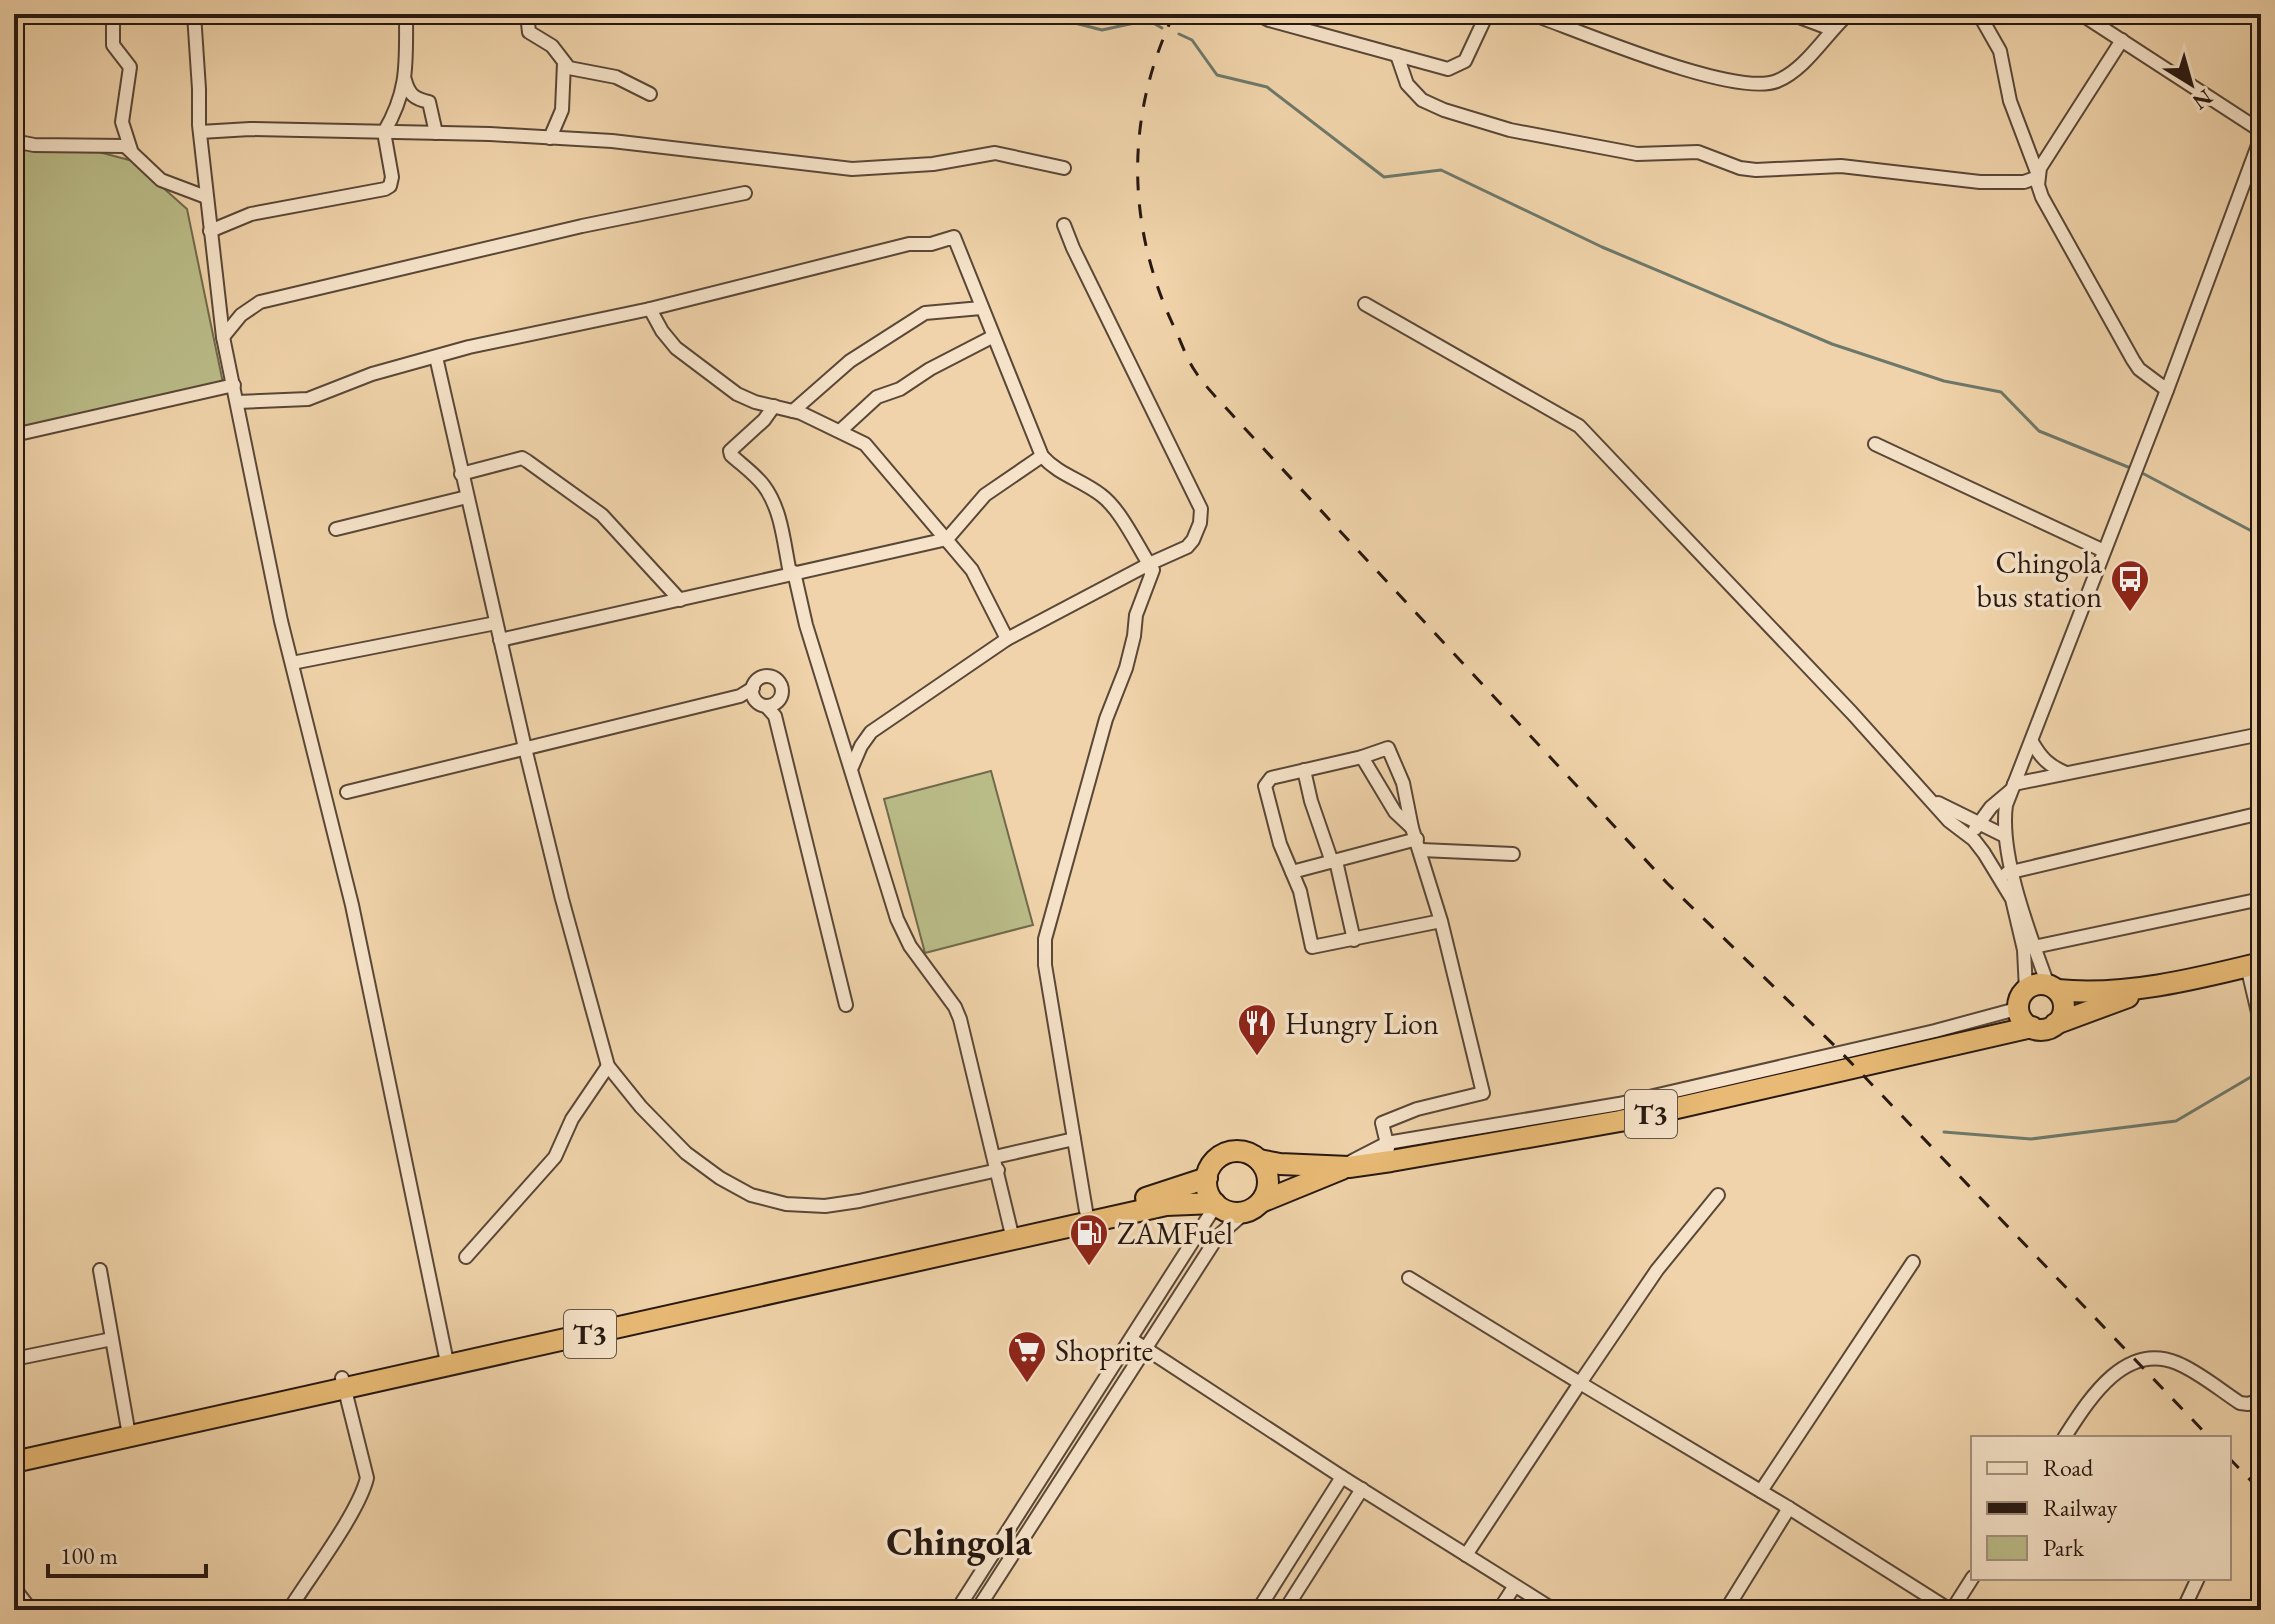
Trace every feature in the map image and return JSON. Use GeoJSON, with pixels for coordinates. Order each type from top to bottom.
{"type":"FeatureCollection","features":[{"type":"Feature","properties":{"kind":"highway","name":"T3"},"geometry":{"type":"LineString","coordinates":[[1951,1047],[1990,1029],[2032,985],[2092,994],[2170,982],[2254,964]]}},
{"type":"Feature","properties":{"kind":"highway","name":"T3"},"geometry":{"type":"LineString","coordinates":[[1012,1234],[1086,1211],[1164,1194],[1207,1178],[1209,1168],[1223,1154],[1241,1151],[1259,1160],[1280,1164],[1371,1164],[1620,1121],[2032,1027],[2044,1029],[2170,982]]}},
{"type":"Feature","properties":{"kind":"highway"},"geometry":{"type":"LineString","coordinates":[[2052,988],[2063,1004],[2063,1012],[2055,1024]]}},
{"type":"Feature","properties":{"kind":"highway"},"geometry":{"type":"LineString","coordinates":[[2018,999],[2021,1018],[2032,1027]]}},
{"type":"Feature","properties":{"kind":"highway"},"geometry":{"type":"LineString","coordinates":[[1254,1206],[1267,1192],[1266,1169],[1259,1160]]}},
{"type":"Feature","properties":{"kind":"highway","name":"T3"},"geometry":{"type":"LineString","coordinates":[[14,1451],[343,1384],[1012,1234],[1177,1204],[1216,1204],[1234,1213],[1346,1166]]}},
{"type":"Feature","properties":{"kind":"highway"},"geometry":{"type":"LineString","coordinates":[[1207,1178],[1208,1191],[1216,1204]]}},
{"type":"Feature","properties":{"kind":"highway","name":"T3"},"geometry":{"type":"LineString","coordinates":[[14,1462],[128,1430]]}},
{"type":"Feature","properties":{"kind":"street"},"geometry":{"type":"LineString","coordinates":[[113,14],[113,45],[130,67],[122,113],[131,150]]}},
{"type":"Feature","properties":{"kind":"street"},"geometry":{"type":"LineString","coordinates":[[194,14],[200,132],[223,337],[281,621],[352,905],[447,1361]]}},
{"type":"Feature","properties":{"kind":"street"},"geometry":{"type":"LineString","coordinates":[[210,231],[237,218],[262,211],[385,189],[392,182],[384,132],[398,107],[405,79],[406,14]]}},
{"type":"Feature","properties":{"kind":"street"},"geometry":{"type":"LineString","coordinates":[[440,14],[454,14]]}},
{"type":"Feature","properties":{"kind":"street"},"geometry":{"type":"LineString","coordinates":[[527,14],[529,32],[552,46],[564,63],[575,71],[616,77],[650,94]]}},
{"type":"Feature","properties":{"kind":"street"},"geometry":{"type":"LineString","coordinates":[[1257,14],[1269,20],[1448,69],[1465,61],[1487,14]]}},
{"type":"Feature","properties":{"kind":"street"},"geometry":{"type":"LineString","coordinates":[[1532,14],[1709,77],[1759,85],[1789,75],[1848,14]]}},
{"type":"Feature","properties":{"kind":"street"},"geometry":{"type":"LineString","coordinates":[[1791,14],[1831,29]]}},
{"type":"Feature","properties":{"kind":"street"},"geometry":{"type":"LineString","coordinates":[[1979,14],[2000,51],[2010,101],[2038,176],[2042,197],[2133,360],[2139,369],[2167,390]]}},
{"type":"Feature","properties":{"kind":"street"},"geometry":{"type":"LineString","coordinates":[[1346,1166],[1387,1143],[1619,1104],[1935,1031],[2018,999],[2029,948],[2005,836],[2004,818],[2012,787],[2167,390],[2261,134],[2081,14]]}},
{"type":"Feature","properties":{"kind":"street"},"geometry":{"type":"LineString","coordinates":[[1397,55],[1407,84],[1422,100],[1484,122],[1524,132],[1637,154],[1698,152],[1731,165],[1756,170],[1841,166],[1980,182],[2024,182],[2038,176],[2077,107],[2122,40]]}},
{"type":"Feature","properties":{"kind":"street"},"geometry":{"type":"LineString","coordinates":[[550,138],[562,110],[564,63]]}},
{"type":"Feature","properties":{"kind":"street"},"geometry":{"type":"LineString","coordinates":[[405,79],[408,92],[416,99],[429,102],[436,133]]}},
{"type":"Feature","properties":{"kind":"street"},"geometry":{"type":"LineString","coordinates":[[200,132],[250,129],[436,133],[612,141],[852,169],[933,164],[995,153],[1064,168]]}},
{"type":"Feature","properties":{"kind":"street"},"geometry":{"type":"LineString","coordinates":[[14,141],[34,145],[116,144],[131,150],[161,180],[206,197]]}},
{"type":"Feature","properties":{"kind":"street"},"geometry":{"type":"LineString","coordinates":[[223,337],[241,315],[260,302],[582,226],[745,193]]}},
{"type":"Feature","properties":{"kind":"street"},"geometry":{"type":"LineString","coordinates":[[852,767],[871,732],[1007,639],[1178,552],[1193,540],[1200,523],[1201,509],[1079,262],[1064,225]]}},
{"type":"Feature","properties":{"kind":"street"},"geometry":{"type":"LineString","coordinates":[[237,402],[308,399],[372,374],[493,341],[650,309],[909,244],[931,244],[954,237],[1042,456],[1059,472],[1108,501],[1152,566]]}},
{"type":"Feature","properties":{"kind":"street"},"geometry":{"type":"LineString","coordinates":[[1365,304],[1579,426],[1935,802],[1949,821],[1974,840],[2012,899],[2029,948],[2052,988]]}},
{"type":"Feature","properties":{"kind":"street"},"geometry":{"type":"LineString","coordinates":[[793,411],[850,361],[925,313],[981,308]]}},
{"type":"Feature","properties":{"kind":"street"},"geometry":{"type":"LineString","coordinates":[[650,309],[662,331],[690,360],[737,394],[793,411],[865,444],[972,570],[1007,639]]}},
{"type":"Feature","properties":{"kind":"street"},"geometry":{"type":"LineString","coordinates":[[840,431],[877,397],[900,389],[930,369],[992,337]]}},
{"type":"Feature","properties":{"kind":"street"},"geometry":{"type":"LineString","coordinates":[[436,357],[525,748],[608,1066],[641,1107],[686,1153],[720,1178],[751,1195],[786,1204],[825,1206],[998,1170]]}},
{"type":"Feature","properties":{"kind":"street"},"geometry":{"type":"LineString","coordinates":[[14,435],[234,385]]}},
{"type":"Feature","properties":{"kind":"street"},"geometry":{"type":"LineString","coordinates":[[774,406],[756,429],[730,451],[731,455],[763,484],[770,495],[806,625],[897,919],[910,946],[955,1007],[960,1019],[1012,1234]]}},
{"type":"Feature","properties":{"kind":"street"},"geometry":{"type":"LineString","coordinates":[[1875,444],[2104,551]]}},
{"type":"Feature","properties":{"kind":"street"},"geometry":{"type":"LineString","coordinates":[[500,640],[947,539],[985,495],[1042,456]]}},
{"type":"Feature","properties":{"kind":"street"},"geometry":{"type":"LineString","coordinates":[[461,474],[522,458],[602,515],[680,600]]}},
{"type":"Feature","properties":{"kind":"street"},"geometry":{"type":"LineString","coordinates":[[336,529],[467,497]]}},
{"type":"Feature","properties":{"kind":"street"},"geometry":{"type":"LineString","coordinates":[[1086,1211],[1045,965],[1045,939],[1106,719],[1126,668],[1136,615],[1152,566]]}},
{"type":"Feature","properties":{"kind":"street"},"geometry":{"type":"LineString","coordinates":[[292,663],[496,623]]}},
{"type":"Feature","properties":{"kind":"street"},"geometry":{"type":"LineString","coordinates":[[347,792],[740,696],[753,688],[759,678],[772,677],[782,686],[780,700],[766,708]]}},
{"type":"Feature","properties":{"kind":"street"},"geometry":{"type":"LineString","coordinates":[[753,688],[766,708],[846,1005]]}},
{"type":"Feature","properties":{"kind":"street"},"geometry":{"type":"LineString","coordinates":[[740,696],[766,708]]}},
{"type":"Feature","properties":{"kind":"street"},"geometry":{"type":"LineString","coordinates":[[1974,840],[1979,823],[2012,787],[2066,773],[2261,734]]}},
{"type":"Feature","properties":{"kind":"street"},"geometry":{"type":"LineString","coordinates":[[2032,742],[2051,767],[2066,773]]}},
{"type":"Feature","properties":{"kind":"street"},"geometry":{"type":"LineString","coordinates":[[1371,1164],[1388,1148],[1382,1123],[1417,1109],[1483,1093],[1441,921],[1403,783],[1391,751],[1384,748],[1362,757],[1271,778],[1265,786],[1280,844],[1300,891],[1312,947],[1441,921]]}},
{"type":"Feature","properties":{"kind":"street"},"geometry":{"type":"LineString","coordinates":[[1362,757],[1395,812],[1417,839]]}},
{"type":"Feature","properties":{"kind":"street"},"geometry":{"type":"LineString","coordinates":[[1304,770],[1311,801],[1334,862],[1354,940]]}},
{"type":"Feature","properties":{"kind":"street"},"geometry":{"type":"LineString","coordinates":[[1935,802],[2005,836]]}},
{"type":"Feature","properties":{"kind":"street"},"geometry":{"type":"LineString","coordinates":[[1961,815],[1987,812]]}},
{"type":"Feature","properties":{"kind":"street"},"geometry":{"type":"LineString","coordinates":[[1999,875],[2261,813]]}},
{"type":"Feature","properties":{"kind":"street"},"geometry":{"type":"LineString","coordinates":[[1292,872],[1417,839],[1513,854]]}},
{"type":"Feature","properties":{"kind":"street"},"geometry":{"type":"LineString","coordinates":[[2029,948],[2261,899]]}},
{"type":"Feature","properties":{"kind":"street"},"geometry":{"type":"LineString","coordinates":[[2254,964],[2261,1025]]}},
{"type":"Feature","properties":{"kind":"street"},"geometry":{"type":"LineString","coordinates":[[466,1257],[555,1157],[572,1119],[608,1066]]}},
{"type":"Feature","properties":{"kind":"street"},"geometry":{"type":"LineString","coordinates":[[995,1157],[1074,1139]]}},
{"type":"Feature","properties":{"kind":"street"},"geometry":{"type":"LineString","coordinates":[[1466,1555],[1657,1270],[1718,1195]]}},
{"type":"Feature","properties":{"kind":"street"},"geometry":{"type":"LineString","coordinates":[[1177,1204],[1187,1209],[1194,1218],[1193,1237]]}},
{"type":"Feature","properties":{"kind":"street"},"geometry":{"type":"LineString","coordinates":[[957,1610],[1216,1204]]}},
{"type":"Feature","properties":{"kind":"street"},"geometry":{"type":"LineString","coordinates":[[977,1610],[1218,1236],[1254,1206]]}},
{"type":"Feature","properties":{"kind":"street"},"geometry":{"type":"LineString","coordinates":[[1761,1491],[1913,1262]]}},
{"type":"Feature","properties":{"kind":"street"},"geometry":{"type":"LineString","coordinates":[[100,1270],[128,1430]]}},
{"type":"Feature","properties":{"kind":"street"},"geometry":{"type":"LineString","coordinates":[[1409,1278],[1951,1610],[1971,1580]]}},
{"type":"Feature","properties":{"kind":"street"},"geometry":{"type":"LineString","coordinates":[[14,1359],[112,1339]]}},
{"type":"Feature","properties":{"kind":"street"},"geometry":{"type":"LineString","coordinates":[[1131,1339],[1554,1610]]}},
{"type":"Feature","properties":{"kind":"street"},"geometry":{"type":"LineString","coordinates":[[2065,1436],[2099,1388],[2121,1369],[2145,1359],[2158,1357],[2179,1364],[2240,1403],[2261,1400]]}},
{"type":"Feature","properties":{"kind":"street"},"geometry":{"type":"LineString","coordinates":[[289,1610],[364,1488],[367,1478],[343,1384]]}},
{"type":"Feature","properties":{"kind":"street"},"geometry":{"type":"LineString","coordinates":[[1258,1610],[1342,1477]]}},
{"type":"Feature","properties":{"kind":"street"},"geometry":{"type":"LineString","coordinates":[[1285,1610],[1362,1489]]}},
{"type":"Feature","properties":{"kind":"street"},"geometry":{"type":"LineString","coordinates":[[1726,1610],[1789,1508]]}},
{"type":"Feature","properties":{"kind":"street"},"geometry":{"type":"LineString","coordinates":[[2183,1610],[2197,1580]]}},
{"type":"Feature","properties":{"kind":"street"},"geometry":{"type":"LineString","coordinates":[[1499,1610],[1514,1587]]}},
{"type":"Feature","properties":{"kind":"street"},"geometry":{"type":"LineString","coordinates":[[14,1588],[31,1610]]}},
{"type":"Feature","properties":{"kind":"green space"},"geometry":{"type":"Polygon","coordinates":[[[14,146],[91,150],[133,161],[187,209],[223,383],[14,429],[14,146]]]}},
{"type":"Feature","properties":{"kind":"green space"},"geometry":{"type":"Polygon","coordinates":[[[991,771],[1033,925],[925,953],[884,799],[991,771]]]}},
{"type":"Feature","properties":{"kind":"waterway"},"geometry":{"type":"LineString","coordinates":[[1040,14],[1102,30],[1148,20],[1162,28]]}},
{"type":"Feature","properties":{"kind":"waterway"},"geometry":{"type":"LineString","coordinates":[[1179,34],[1192,40],[1217,75],[1267,87],[1384,177],[1441,170],[1602,247],[1832,344],[1944,381],[2001,392],[2039,431],[2128,467]]}},
{"type":"Feature","properties":{"kind":"waterway"},"geometry":{"type":"LineString","coordinates":[[2144,474],[2261,536]]}},
{"type":"Feature","properties":{"kind":"waterway"},"geometry":{"type":"LineString","coordinates":[[1944,1132],[2031,1139],[2176,1121],[2261,1071]]}},
{"type":"Feature","properties":{"kind":"railway"},"geometry":{"type":"LineString","coordinates":[[1174,14],[1158,53],[1140,131],[1140,210],[1158,288],[1186,355],[1199,377],[1667,883],[1837,1048],[2208,1436]]}},
{"type":"Feature","properties":{"kind":"railway"},"geometry":{"type":"LineString","coordinates":[[2231,1460],[2261,1491]]}},
{"type":"Feature","properties":{"kind":"place","name":"Chingola bus station"},"geometry":{"type":"Point","coordinates":[2130,613]}},
{"type":"Feature","properties":{"kind":"place","name":"Hungry Lion"},"geometry":{"type":"Point","coordinates":[1257,1057]}},
{"type":"Feature","properties":{"kind":"place","name":"ZAMFuel"},"geometry":{"type":"Point","coordinates":[1089,1267]}},
{"type":"Feature","properties":{"kind":"place","name":"Shoprite"},"geometry":{"type":"Point","coordinates":[1027,1384]}},
{"type":"Feature","properties":{"kind":"district","name":"Chingola"},"geometry":{"type":"Point","coordinates":[959,1541]}}]}
